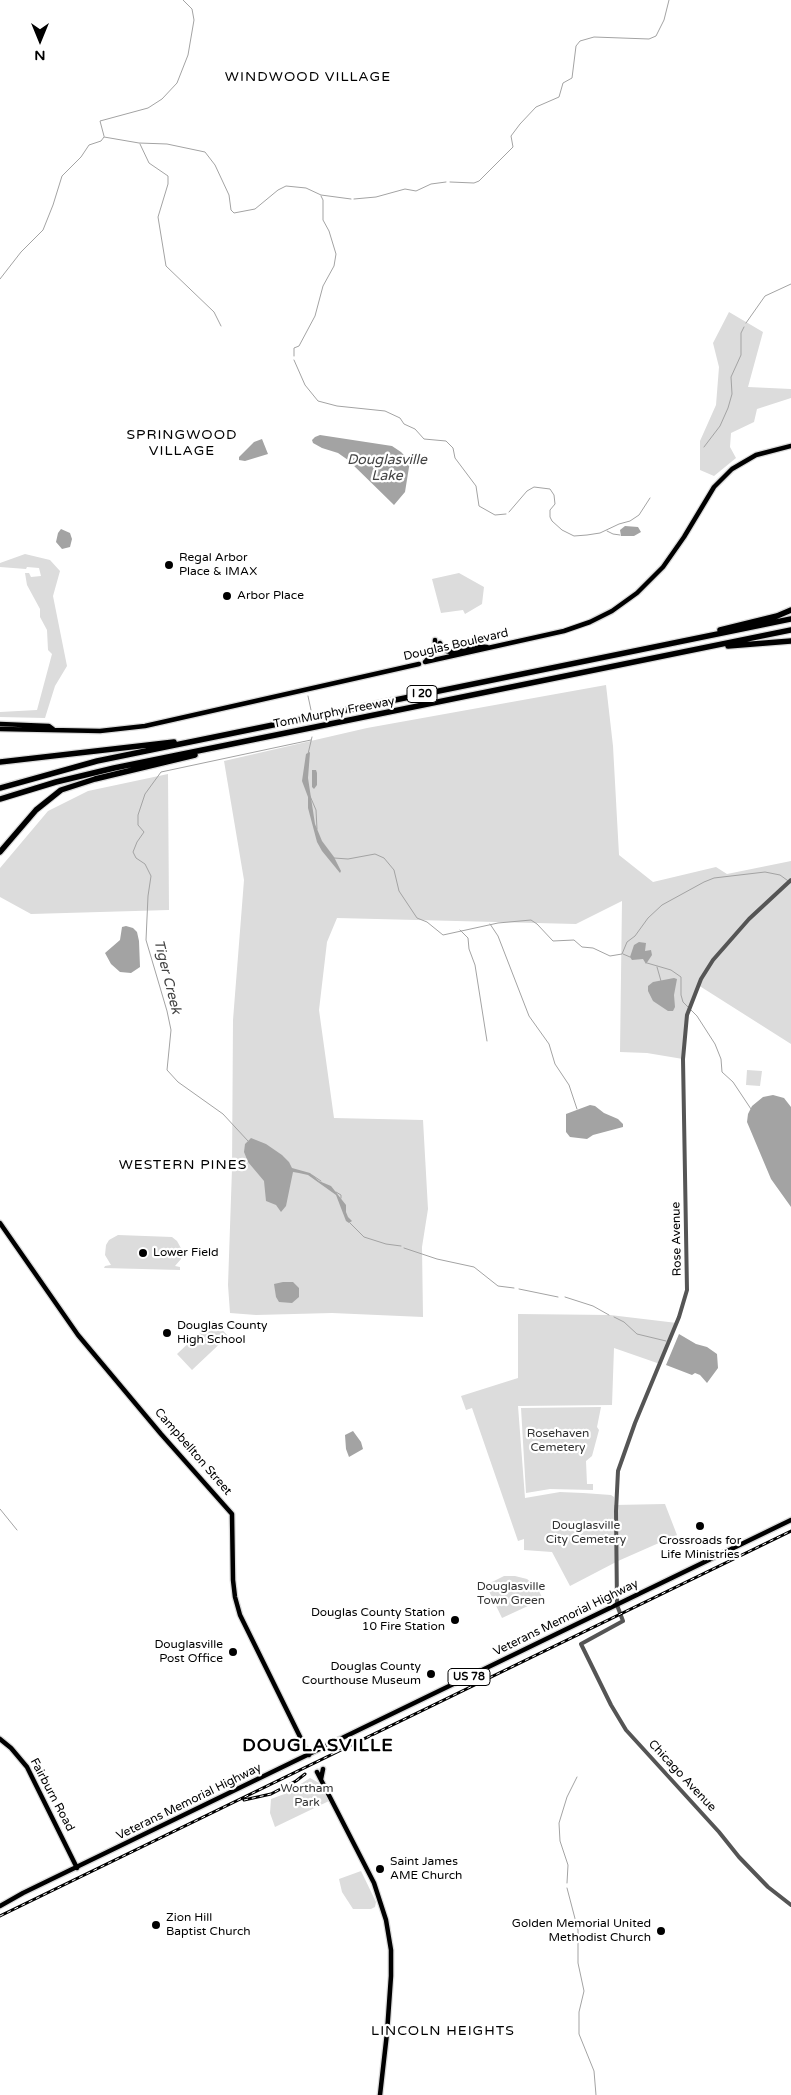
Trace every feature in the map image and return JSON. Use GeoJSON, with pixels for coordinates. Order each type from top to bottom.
{"type":"FeatureCollection","features":[{"type":"Feature","properties":{"kind":"highway"},"geometry":{"type":"LineString","coordinates":[[638,650],[777,616],[791,610]]}},
{"type":"Feature","properties":{"kind":"highway","name":"Tom Murphy Freeway"},"geometry":{"type":"LineString","coordinates":[[0,788],[84,764],[791,619]]}},
{"type":"Feature","properties":{"kind":"highway","name":"Tom Murphy Freeway"},"geometry":{"type":"LineString","coordinates":[[0,799],[93,772],[791,630]]}},
{"type":"Feature","properties":{"kind":"highway"},"geometry":{"type":"LineString","coordinates":[[698,649],[791,640]]}},
{"type":"Feature","properties":{"kind":"highway"},"geometry":{"type":"LineString","coordinates":[[0,852],[42,804],[66,788],[95,779],[270,736]]}},
{"type":"Feature","properties":{"kind":"highway"},"geometry":{"type":"LineString","coordinates":[[0,762],[206,738]]}},
{"type":"Feature","properties":{"kind":"main road","name":"Douglas Boulevard"},"geometry":{"type":"LineString","coordinates":[[425,662],[577,627],[600,617],[624,603],[649,583],[663,567],[684,537],[708,496],[727,474],[756,455],[791,446]]}},
{"type":"Feature","properties":{"kind":"main road"},"geometry":{"type":"LineString","coordinates":[[425,662],[433,655],[435,640]]}},
{"type":"Feature","properties":{"kind":"main road"},"geometry":{"type":"LineString","coordinates":[[440,643],[444,650],[450,652],[476,646],[491,648]]}},
{"type":"Feature","properties":{"kind":"main road","name":"Douglas Boulevard"},"geometry":{"type":"LineString","coordinates":[[0,729],[100,731],[145,726],[419,664]]}},
{"type":"Feature","properties":{"kind":"main road","name":"Douglas Boulevard"},"geometry":{"type":"LineString","coordinates":[[0,724],[49,726],[53,729]]}},
{"type":"Feature","properties":{"kind":"main road","name":"Campbellton Street"},"geometry":{"type":"LineString","coordinates":[[0,1223],[78,1335],[161,1434],[232,1514],[233,1580],[235,1598],[240,1614],[309,1756]]}},
{"type":"Feature","properties":{"kind":"main road","name":"Veterans Memorial Highway"},"geometry":{"type":"LineString","coordinates":[[0,1906],[791,1520]]}},
{"type":"Feature","properties":{"kind":"main road","name":"Fairburn Road"},"geometry":{"type":"LineString","coordinates":[[0,1739],[11,1748],[31,1774],[77,1868]]}},
{"type":"Feature","properties":{"kind":"main road"},"geometry":{"type":"LineString","coordinates":[[321,1780],[323,1769]]}},
{"type":"Feature","properties":{"kind":"main road"},"geometry":{"type":"LineString","coordinates":[[317,1772],[377,1890],[388,1930],[391,1950],[391,1976],[380,2095]]}},
{"type":"Feature","properties":{"kind":"street","name":"Douglas Boulevard"},"geometry":{"type":"LineString","coordinates":[[419,664],[425,662]]}},
{"type":"Feature","properties":{"kind":"street","name":"Rose Avenue"},"geometry":{"type":"LineString","coordinates":[[581,1644],[623,1622],[617,1605],[616,1510],[620,1464],[679,1317],[687,1290],[683,1059],[687,1015],[701,979],[713,960],[749,919],[791,880]]}},
{"type":"Feature","properties":{"kind":"street","name":"Chicago Avenue"},"geometry":{"type":"LineString","coordinates":[[581,1644],[611,1705],[626,1730],[768,1888],[791,1905]]}},
{"type":"Feature","properties":{"kind":"green space"},"geometry":{"type":"Polygon","coordinates":[[[729,312],[763,332],[748,387],[791,389],[791,398],[757,409],[754,422],[731,433],[730,447],[736,458],[714,476],[700,470],[700,441],[716,405],[719,367],[713,343],[729,312]]]}},
{"type":"Feature","properties":{"kind":"green space"},"geometry":{"type":"Polygon","coordinates":[[[25,554],[50,560],[60,571],[53,596],[67,666],[55,686],[45,718],[0,717],[0,712],[37,710],[52,654],[48,650],[47,630],[40,617],[40,609],[27,585],[25,573],[29,573],[31,577],[41,576],[39,568],[0,567],[0,563],[25,554]]]}},
{"type":"Feature","properties":{"kind":"green space"},"geometry":{"type":"Polygon","coordinates":[[[459,573],[484,587],[482,604],[465,614],[463,610],[441,613],[432,579],[459,573]]]}},
{"type":"Feature","properties":{"kind":"green space"},"geometry":{"type":"Polygon","coordinates":[[[606,685],[613,746],[619,855],[653,882],[716,867],[727,874],[791,861],[791,1044],[698,985],[687,1015],[683,1059],[647,1053],[620,1052],[622,901],[576,924],[337,918],[327,942],[319,1010],[334,1118],[423,1120],[428,1209],[422,1247],[423,1317],[332,1313],[256,1315],[230,1313],[228,1285],[232,1169],[233,1020],[244,880],[224,761],[367,728],[606,685]]]}},
{"type":"Feature","properties":{"kind":"green space"},"geometry":{"type":"Polygon","coordinates":[[[168,774],[169,910],[31,914],[0,897],[0,868],[48,811],[88,791],[168,774]]]}},
{"type":"Feature","properties":{"kind":"green space"},"geometry":{"type":"Polygon","coordinates":[[[747,1070],[762,1071],[760,1086],[746,1085],[747,1070]]]}},
{"type":"Feature","properties":{"kind":"green space"},"geometry":{"type":"Polygon","coordinates":[[[118,1235],[172,1237],[177,1241],[182,1250],[181,1259],[175,1266],[180,1267],[180,1270],[104,1268],[111,1265],[105,1255],[106,1245],[109,1240],[118,1235]]]}},
{"type":"Feature","properties":{"kind":"green space","name":"Douglasville City Cemetery"},"geometry":{"type":"Polygon","coordinates":[[[518,1314],[610,1315],[677,1323],[660,1364],[614,1348],[612,1405],[518,1406],[525,1498],[560,1492],[611,1495],[614,1497],[614,1505],[665,1504],[677,1535],[618,1561],[570,1586],[552,1552],[524,1550],[524,1539],[518,1541],[472,1408],[466,1410],[461,1396],[518,1378],[518,1314]]]}},
{"type":"Feature","properties":{"kind":"green space"},"geometry":{"type":"Polygon","coordinates":[[[213,1320],[228,1336],[192,1370],[177,1354],[213,1320]]]}},
{"type":"Feature","properties":{"kind":"green space","name":"Rosehaven Cemetery"},"geometry":{"type":"Polygon","coordinates":[[[601,1407],[597,1427],[599,1430],[592,1456],[586,1461],[587,1484],[593,1484],[593,1490],[550,1489],[526,1493],[521,1408],[601,1407]]]}},
{"type":"Feature","properties":{"kind":"green space","name":"Douglasville Town Green"},"geometry":{"type":"Polygon","coordinates":[[[504,1576],[527,1579],[537,1587],[543,1599],[502,1618],[486,1585],[504,1576]]]}},
{"type":"Feature","properties":{"kind":"green space","name":"Wortham Park"},"geometry":{"type":"Polygon","coordinates":[[[310,1778],[319,1783],[329,1801],[275,1827],[270,1813],[271,1799],[287,1793],[310,1778]]]}},
{"type":"Feature","properties":{"kind":"green space"},"geometry":{"type":"Polygon","coordinates":[[[361,1871],[376,1902],[375,1907],[371,1909],[353,1909],[342,1892],[339,1879],[361,1871]]]}},
{"type":"Feature","properties":{"kind":"water","name":"Douglasville Lake"},"geometry":{"type":"Polygon","coordinates":[[[320,435],[392,446],[401,452],[410,461],[405,492],[394,505],[348,460],[338,453],[313,443],[312,440],[320,435]]]}},
{"type":"Feature","properties":{"kind":"water"},"geometry":{"type":"Polygon","coordinates":[[[262,439],[268,454],[245,461],[239,460],[239,457],[254,442],[262,439]]]}},
{"type":"Feature","properties":{"kind":"water"},"geometry":{"type":"Polygon","coordinates":[[[625,526],[638,527],[641,532],[634,536],[621,536],[620,530],[625,526]]]}},
{"type":"Feature","properties":{"kind":"water"},"geometry":{"type":"Polygon","coordinates":[[[61,529],[70,533],[72,539],[70,547],[62,549],[56,542],[61,529]]]}},
{"type":"Feature","properties":{"kind":"water"},"geometry":{"type":"Polygon","coordinates":[[[310,752],[308,778],[315,824],[322,841],[334,857],[341,871],[340,873],[317,842],[308,808],[308,797],[302,781],[306,754],[310,752]]]}},
{"type":"Feature","properties":{"kind":"water"},"geometry":{"type":"Polygon","coordinates":[[[312,770],[316,770],[317,773],[317,785],[314,789],[312,787],[312,770]]]}},
{"type":"Feature","properties":{"kind":"water"},"geometry":{"type":"Polygon","coordinates":[[[122,927],[133,928],[137,932],[139,941],[140,967],[131,973],[120,972],[111,964],[105,953],[120,940],[122,927]]]}},
{"type":"Feature","properties":{"kind":"water"},"geometry":{"type":"Polygon","coordinates":[[[639,942],[646,943],[645,951],[651,950],[652,955],[646,964],[643,959],[632,960],[630,957],[634,945],[639,942]]]}},
{"type":"Feature","properties":{"kind":"water"},"geometry":{"type":"Polygon","coordinates":[[[677,979],[674,995],[675,1007],[673,1011],[668,1011],[653,1001],[648,991],[648,986],[653,982],[677,979]]]}},
{"type":"Feature","properties":{"kind":"water"},"geometry":{"type":"Polygon","coordinates":[[[773,1095],[784,1098],[791,1107],[791,1207],[771,1179],[747,1122],[752,1106],[763,1097],[773,1095]]]}},
{"type":"Feature","properties":{"kind":"water"},"geometry":{"type":"Polygon","coordinates":[[[590,1105],[618,1119],[623,1124],[623,1127],[593,1135],[587,1139],[570,1137],[566,1132],[566,1114],[590,1105]]]}},
{"type":"Feature","properties":{"kind":"water"},"geometry":{"type":"Polygon","coordinates":[[[251,1138],[266,1144],[282,1155],[292,1168],[310,1173],[319,1181],[331,1186],[346,1205],[346,1212],[352,1221],[349,1223],[346,1221],[336,1195],[308,1175],[293,1172],[286,1206],[281,1212],[276,1205],[266,1201],[264,1181],[248,1162],[244,1152],[245,1144],[251,1138]]]}},
{"type":"Feature","properties":{"kind":"water"},"geometry":{"type":"Polygon","coordinates":[[[293,1282],[299,1288],[299,1297],[292,1303],[279,1302],[276,1297],[274,1284],[293,1282]]]}},
{"type":"Feature","properties":{"kind":"water"},"geometry":{"type":"Polygon","coordinates":[[[679,1334],[696,1344],[707,1347],[717,1354],[718,1368],[707,1383],[700,1375],[695,1373],[692,1375],[666,1365],[679,1334]]]}},
{"type":"Feature","properties":{"kind":"water"},"geometry":{"type":"Polygon","coordinates":[[[353,1431],[361,1442],[363,1449],[349,1457],[346,1449],[345,1435],[353,1431]]]}},
{"type":"Feature","properties":{"kind":"waterway"},"geometry":{"type":"LineString","coordinates":[[104,136],[100,121],[148,108],[162,99],[177,83],[188,55],[194,20],[192,9],[183,0]]}},
{"type":"Feature","properties":{"kind":"waterway"},"geometry":{"type":"LineString","coordinates":[[450,182],[474,183],[479,181],[513,147],[511,136],[520,124],[536,107],[559,97],[563,83],[572,78],[576,46],[580,41],[594,37],[649,39],[656,36],[664,20],[669,0]]}},
{"type":"Feature","properties":{"kind":"waterway"},"geometry":{"type":"LineString","coordinates":[[104,137],[139,143],[167,144],[205,152],[215,165],[229,195],[231,210],[234,213],[255,209],[278,190],[286,186],[306,188],[321,195],[351,199]]}},
{"type":"Feature","properties":{"kind":"waterway"},"geometry":{"type":"LineString","coordinates":[[0,279],[21,252],[43,230],[62,176],[81,157],[89,145],[101,141],[104,137]]}},
{"type":"Feature","properties":{"kind":"waterway"},"geometry":{"type":"LineString","coordinates":[[140,144],[149,163],[168,176],[168,184],[158,217],[166,266],[214,312],[221,326]]}},
{"type":"Feature","properties":{"kind":"waterway"},"geometry":{"type":"LineString","coordinates":[[354,199],[376,197],[405,189],[416,191],[431,184],[446,182]]}},
{"type":"Feature","properties":{"kind":"waterway"},"geometry":{"type":"LineString","coordinates":[[294,356],[294,348],[299,346],[315,316],[323,286],[334,266],[336,254],[329,231],[323,220],[323,200],[321,196]]}},
{"type":"Feature","properties":{"kind":"waterway"},"geometry":{"type":"LineString","coordinates":[[746,323],[765,296],[791,284]]}},
{"type":"Feature","properties":{"kind":"waterway"},"geometry":{"type":"LineString","coordinates":[[704,447],[720,426],[728,408],[732,394],[731,377],[741,355],[741,333],[744,327]]}},
{"type":"Feature","properties":{"kind":"waterway"},"geometry":{"type":"LineString","coordinates":[[294,360],[305,385],[318,401],[337,406],[385,411],[400,418],[404,424],[415,429],[424,439],[446,441],[453,448],[455,458],[476,486],[479,506],[495,515],[506,514]]}},
{"type":"Feature","properties":{"kind":"waterway"},"geometry":{"type":"LineString","coordinates":[[509,512],[527,491],[534,487],[550,489],[554,495],[555,504],[550,510],[552,521],[562,530],[574,536],[587,535],[600,533],[630,521],[639,515],[650,498]]}},
{"type":"Feature","properties":{"kind":"waterway"},"geometry":{"type":"LineString","coordinates":[[607,531],[620,535]]}},
{"type":"Feature","properties":{"kind":"waterway"},"geometry":{"type":"LineString","coordinates":[[308,696],[311,710]]}},
{"type":"Feature","properties":{"kind":"waterway"},"geometry":{"type":"LineString","coordinates":[[308,754],[312,737]]}},
{"type":"Feature","properties":{"kind":"waterway","name":"Tiger Creek"},"geometry":{"type":"LineString","coordinates":[[248,1141],[223,1114],[178,1082],[167,1070],[171,1030],[146,940],[151,876],[145,864],[136,858],[133,852],[144,832],[138,825],[138,815],[145,794],[161,772],[311,740]]}},
{"type":"Feature","properties":{"kind":"waterway"},"geometry":{"type":"LineString","coordinates":[[310,796],[316,810],[317,829]]}},
{"type":"Feature","properties":{"kind":"waterway"},"geometry":{"type":"LineString","coordinates":[[334,858],[348,859],[375,854],[384,858],[394,870],[399,891],[417,918],[427,922],[443,935],[498,923],[531,920],[553,941],[574,940],[582,947],[593,948],[610,956],[622,954],[627,942],[635,936],[648,918],[662,905],[704,882],[714,878],[765,872],[780,875],[791,883]]}},
{"type":"Feature","properties":{"kind":"waterway"},"geometry":{"type":"LineString","coordinates":[[490,924],[498,936],[529,1016],[549,1044],[555,1064],[569,1085],[577,1109]]}},
{"type":"Feature","properties":{"kind":"waterway"},"geometry":{"type":"LineString","coordinates":[[460,930],[468,938],[469,949],[475,965],[487,1041]]}},
{"type":"Feature","properties":{"kind":"waterway"},"geometry":{"type":"LineString","coordinates":[[623,954],[630,957]]}},
{"type":"Feature","properties":{"kind":"waterway"},"geometry":{"type":"LineString","coordinates":[[647,963],[671,970],[681,977],[681,995],[683,1002],[688,1007]]}},
{"type":"Feature","properties":{"kind":"waterway"},"geometry":{"type":"LineString","coordinates":[[657,967],[661,981]]}},
{"type":"Feature","properties":{"kind":"waterway"},"geometry":{"type":"LineString","coordinates":[[691,1010],[715,1044],[721,1059],[722,1072],[733,1082],[751,1109]]}},
{"type":"Feature","properties":{"kind":"waterway","name":"Tiger Creek"},"geometry":{"type":"LineString","coordinates":[[312,1175],[321,1181]]}},
{"type":"Feature","properties":{"kind":"waterway","name":"Tiger Creek"},"geometry":{"type":"LineString","coordinates":[[336,1192],[341,1195],[341,1198]]}},
{"type":"Feature","properties":{"kind":"waterway","name":"Tiger Creek"},"geometry":{"type":"LineString","coordinates":[[350,1223],[364,1237],[386,1244],[401,1246]]}},
{"type":"Feature","properties":{"kind":"waterway","name":"Tiger Creek"},"geometry":{"type":"LineString","coordinates":[[404,1248],[437,1259],[474,1267],[498,1286],[514,1288]]}},
{"type":"Feature","properties":{"kind":"waterway"},"geometry":{"type":"LineString","coordinates":[[519,1289],[558,1297]]}},
{"type":"Feature","properties":{"kind":"waterway"},"geometry":{"type":"LineString","coordinates":[[565,1297],[593,1306],[609,1315]]}},
{"type":"Feature","properties":{"kind":"waterway"},"geometry":{"type":"LineString","coordinates":[[614,1317],[624,1322],[637,1334],[666,1341]]}},
{"type":"Feature","properties":{"kind":"waterway"},"geometry":{"type":"LineString","coordinates":[[0,1509],[17,1530]]}},
{"type":"Feature","properties":{"kind":"waterway"},"geometry":{"type":"LineString","coordinates":[[567,1883],[568,1865],[560,1841],[559,1823],[567,1797],[577,1777]]}},
{"type":"Feature","properties":{"kind":"waterway"},"geometry":{"type":"LineString","coordinates":[[567,1888],[578,1930],[578,1963],[584,1991],[579,2012],[579,2034],[594,2071],[596,2095]]}},
{"type":"Feature","properties":{"kind":"railway"},"geometry":{"type":"LineString","coordinates":[[0,1916],[791,1531]]}},
{"type":"Feature","properties":{"kind":"railway"},"geometry":{"type":"LineString","coordinates":[[244,1800],[271,1794],[305,1774]]}},
{"type":"Feature","properties":{"kind":"place","name":"Regal Arbor Place & IMAX"},"geometry":{"type":"Point","coordinates":[169,565]}},
{"type":"Feature","properties":{"kind":"place","name":"Arbor Place"},"geometry":{"type":"Point","coordinates":[227,596]}},
{"type":"Feature","properties":{"kind":"place","name":"Lower Field"},"geometry":{"type":"Point","coordinates":[143,1253]}},
{"type":"Feature","properties":{"kind":"place","name":"Douglas County High School"},"geometry":{"type":"Point","coordinates":[167,1333]}},
{"type":"Feature","properties":{"kind":"place","name":"Crossroads for Life Ministries"},"geometry":{"type":"Point","coordinates":[700,1526]}},
{"type":"Feature","properties":{"kind":"place","name":"Douglas County Station 10 Fire Station"},"geometry":{"type":"Point","coordinates":[455,1620]}},
{"type":"Feature","properties":{"kind":"place","name":"Douglasville Post Office"},"geometry":{"type":"Point","coordinates":[233,1652]}},
{"type":"Feature","properties":{"kind":"place","name":"Douglas County Courthouse Museum"},"geometry":{"type":"Point","coordinates":[431,1674]}},
{"type":"Feature","properties":{"kind":"place","name":"Saint James AME Church"},"geometry":{"type":"Point","coordinates":[380,1869]}},
{"type":"Feature","properties":{"kind":"place","name":"Zion Hill Baptist Church"},"geometry":{"type":"Point","coordinates":[156,1925]}},
{"type":"Feature","properties":{"kind":"place","name":"Golden Memorial United Methodist Church"},"geometry":{"type":"Point","coordinates":[661,1931]}},
{"type":"Feature","properties":{"kind":"district","name":"WINDWOOD VILLAGE"},"geometry":{"type":"Point","coordinates":[308,77]}},
{"type":"Feature","properties":{"kind":"district","name":"SPRINGWOOD VILLAGE"},"geometry":{"type":"Point","coordinates":[182,444]}},
{"type":"Feature","properties":{"kind":"district","name":"WESTERN PINES"},"geometry":{"type":"Point","coordinates":[183,1165]}},
{"type":"Feature","properties":{"kind":"district","name":"DOUGLASVILLE"},"geometry":{"type":"Point","coordinates":[318,1746]}},
{"type":"Feature","properties":{"kind":"district","name":"LINCOLN HEIGHTS"},"geometry":{"type":"Point","coordinates":[443,2031]}}]}
